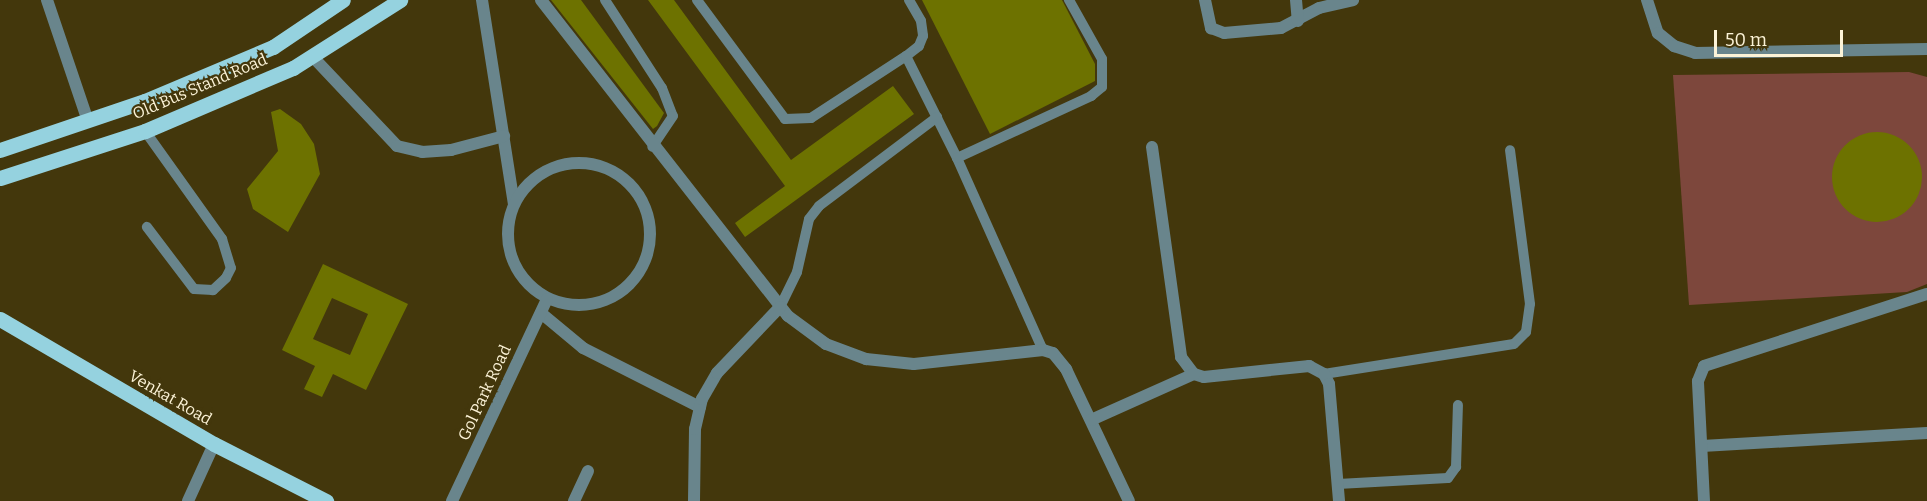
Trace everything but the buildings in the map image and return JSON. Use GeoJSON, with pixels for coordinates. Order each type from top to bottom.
{"type":"FeatureCollection","features":[{"type":"Feature","properties":{"kind":"main road","name":"Old Bus Stand Road"},"geometry":{"type":"LineString","coordinates":[[0,178],[146,131],[293,68],[400,0]]}},
{"type":"Feature","properties":{"kind":"main road","name":"Old Bus Stand Road"},"geometry":{"type":"LineString","coordinates":[[0,150],[88,121],[273,47],[334,2]]}},
{"type":"Feature","properties":{"kind":"main road","name":"Venkat Road"},"geometry":{"type":"LineString","coordinates":[[0,319],[214,444],[326,501]]}},
{"type":"Feature","properties":{"kind":"street"},"geometry":{"type":"LineString","coordinates":[[47,0],[88,121]]}},
{"type":"Feature","properties":{"kind":"street"},"geometry":{"type":"LineString","coordinates":[[482,0],[514,204],[507,231],[511,258],[525,282],[547,299],[574,306],[593,303],[626,288],[643,266],[650,238],[646,211],[632,187],[610,170],[582,163],[555,167],[538,177],[514,204]]}},
{"type":"Feature","properties":{"kind":"street"},"geometry":{"type":"LineString","coordinates":[[541,0],[652,147],[780,307],[826,344],[866,359],[914,364],[1043,350],[1061,362],[1130,501]]}},
{"type":"Feature","properties":{"kind":"street"},"geometry":{"type":"LineString","coordinates":[[1205,0],[1211,28],[1224,33],[1281,28],[1319,8],[1353,0]]}},
{"type":"Feature","properties":{"kind":"street"},"geometry":{"type":"LineString","coordinates":[[1296,0],[1298,21]]}},
{"type":"Feature","properties":{"kind":"street"},"geometry":{"type":"LineString","coordinates":[[1647,0],[1658,33],[1674,46],[1695,53],[1927,49]]}},
{"type":"Feature","properties":{"kind":"street"},"geometry":{"type":"LineString","coordinates":[[312,56],[397,146],[422,152],[450,150],[504,136]]}},
{"type":"Feature","properties":{"kind":"street"},"geometry":{"type":"LineString","coordinates":[[1152,147],[1181,357],[1194,374],[1204,377],[1309,366],[1324,374],[1329,384],[1339,501]]}},
{"type":"Feature","properties":{"kind":"street"},"geometry":{"type":"LineString","coordinates":[[1704,501],[1698,381],[1704,366],[1927,294]]}},
{"type":"Feature","properties":{"kind":"street","name":"Gol Park Road"},"geometry":{"type":"LineString","coordinates":[[453,501],[547,299]]}},
{"type":"Feature","properties":{"kind":"street"},"geometry":{"type":"LineString","coordinates":[[694,501],[695,429],[700,407],[717,373],[780,307]]}},
{"type":"Feature","properties":{"kind":"street"},"geometry":{"type":"LineString","coordinates":[[541,313],[583,348],[700,407]]}},
{"type":"Feature","properties":{"kind":"street"},"geometry":{"type":"LineString","coordinates":[[1090,420],[1194,374]]}},
{"type":"Feature","properties":{"kind":"street"},"geometry":{"type":"LineString","coordinates":[[1702,446],[1927,434]]}},
{"type":"Feature","properties":{"kind":"street"},"geometry":{"type":"LineString","coordinates":[[188,501],[214,444]]}},
{"type":"Feature","properties":{"kind":"street"},"geometry":{"type":"LineString","coordinates":[[574,501],[588,471]]}},
{"type":"Feature","properties":{"kind":"lane"},"geometry":{"type":"LineString","coordinates":[[605,0],[662,88],[674,116],[652,147]]}},
{"type":"Feature","properties":{"kind":"lane"},"geometry":{"type":"LineString","coordinates":[[697,0],[784,119],[811,118],[919,46],[923,36],[921,21],[909,0]]}},
{"type":"Feature","properties":{"kind":"lane"},"geometry":{"type":"LineString","coordinates":[[957,158],[1091,96],[1102,87],[1102,59],[1069,0]]}},
{"type":"Feature","properties":{"kind":"lane"},"geometry":{"type":"LineString","coordinates":[[906,56],[938,117],[1043,350]]}},
{"type":"Feature","properties":{"kind":"lane"},"geometry":{"type":"LineString","coordinates":[[780,307],[797,272],[808,219],[819,206],[938,117]]}},
{"type":"Feature","properties":{"kind":"lane"},"geometry":{"type":"LineString","coordinates":[[146,131],[222,239],[231,268],[226,278],[213,290],[194,289],[147,226]]}},
{"type":"Feature","properties":{"kind":"lane"},"geometry":{"type":"LineString","coordinates":[[1324,374],[1515,344],[1526,332],[1530,304],[1510,150]]}},
{"type":"Feature","properties":{"kind":"lane"},"geometry":{"type":"LineString","coordinates":[[1338,484],[1448,478],[1456,468],[1458,405]]}},
{"type":"Feature","properties":{"kind":"shaded area"},"geometry":{"type":"Polygon","coordinates":[[[1909,72],[1927,77],[1927,284],[1907,292],[1689,305],[1673,75],[1909,72]]]}}]}
